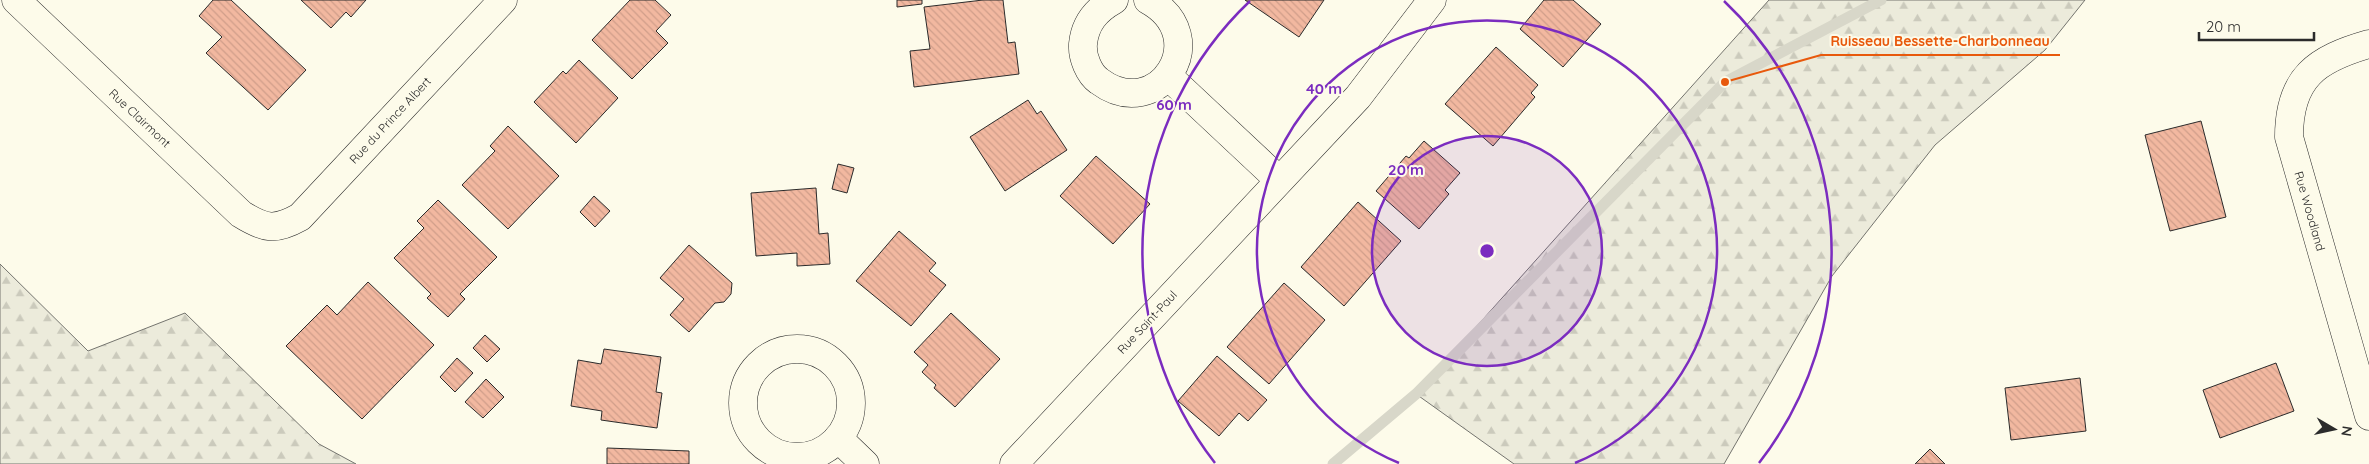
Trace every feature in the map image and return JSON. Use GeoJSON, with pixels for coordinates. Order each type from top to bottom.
{"type":"FeatureCollection","features":[{"type":"Feature","properties":{"kind":"street","name":"Rue Clairmont"},"geometry":{"type":"LineString","coordinates":[[16,0],[241,214],[255,223],[269,228]]}},
{"type":"Feature","properties":{"kind":"street","name":"Rue du Prince Albert"},"geometry":{"type":"LineString","coordinates":[[269,228],[286,225],[300,217],[503,0]]}},
{"type":"Feature","properties":{"kind":"street"},"geometry":{"type":"LineString","coordinates":[[1114,0],[1103,6],[1092,18],[1084,32],[1083,49],[1087,65],[1096,78],[1109,88],[1125,93],[1141,93],[1156,86],[1168,76],[1177,62],[1179,47],[1177,32],[1171,18],[1161,7],[1148,0]]}},
{"type":"Feature","properties":{"kind":"street","name":"Rue Saint-Paul"},"geometry":{"type":"LineString","coordinates":[[1014,464],[1358,97],[1432,0]]}},
{"type":"Feature","properties":{"kind":"street","name":"Rue Woodland"},"geometry":{"type":"LineString","coordinates":[[2369,44],[2334,55],[2314,69],[2299,89],[2289,124],[2292,149],[2369,416]]}},
{"type":"Feature","properties":{"kind":"street"},"geometry":{"type":"LineString","coordinates":[[1168,76],[1280,180]]}},
{"type":"Feature","properties":{"kind":"street"},"geometry":{"type":"LineString","coordinates":[[838,438],[865,464]]}},
{"type":"Feature","properties":{"kind":"green space"},"geometry":{"type":"Polygon","coordinates":[[[1769,0],[2085,0],[2045,50],[1935,145],[1832,276],[1724,464],[1514,464],[1416,394],[1769,0]]]}},
{"type":"Feature","properties":{"kind":"green space"},"geometry":{"type":"Polygon","coordinates":[[[0,264],[88,351],[185,313],[319,444],[356,464],[0,464],[0,264]]]}},
{"type":"Feature","properties":{"kind":"building"},"geometry":{"type":"Polygon","coordinates":[[[213,0],[231,0],[306,70],[268,110],[206,53],[222,37],[199,16],[213,0]]]}},
{"type":"Feature","properties":{"kind":"building"},"geometry":{"type":"Polygon","coordinates":[[[301,0],[366,0],[351,17],[346,12],[331,28],[301,0]]]}},
{"type":"Feature","properties":{"kind":"building"},"geometry":{"type":"Polygon","coordinates":[[[630,0],[655,0],[671,15],[656,31],[668,43],[632,79],[592,40],[630,0]]]}},
{"type":"Feature","properties":{"kind":"building"},"geometry":{"type":"Polygon","coordinates":[[[897,0],[922,0],[922,4],[897,7],[897,0]]]}},
{"type":"Feature","properties":{"kind":"building"},"geometry":{"type":"Polygon","coordinates":[[[983,0],[1003,0],[1008,43],[1015,42],[1019,74],[914,87],[910,51],[930,49],[924,7],[983,0]]]}},
{"type":"Feature","properties":{"kind":"building"},"geometry":{"type":"Polygon","coordinates":[[[1245,0],[1324,0],[1299,37],[1245,0]]]}},
{"type":"Feature","properties":{"kind":"building"},"geometry":{"type":"Polygon","coordinates":[[[1544,0],[1573,0],[1601,24],[1563,67],[1520,29],[1544,0]]]}},
{"type":"Feature","properties":{"kind":"building"},"geometry":{"type":"Polygon","coordinates":[[[1496,47],[1538,85],[1531,93],[1535,97],[1493,146],[1445,104],[1496,47]]]}},
{"type":"Feature","properties":{"kind":"building"},"geometry":{"type":"Polygon","coordinates":[[[579,60],[618,98],[576,143],[534,102],[563,71],[566,74],[579,60]]]}},
{"type":"Feature","properties":{"kind":"building"},"geometry":{"type":"Polygon","coordinates":[[[1028,100],[1037,114],[1041,111],[1067,150],[1005,191],[970,137],[1028,100]]]}},
{"type":"Feature","properties":{"kind":"building"},"geometry":{"type":"Polygon","coordinates":[[[2201,121],[2226,217],[2170,231],[2145,135],[2201,121]]]}},
{"type":"Feature","properties":{"kind":"building"},"geometry":{"type":"Polygon","coordinates":[[[508,126],[559,176],[508,229],[462,185],[495,151],[490,146],[508,126]]]}},
{"type":"Feature","properties":{"kind":"building"},"geometry":{"type":"Polygon","coordinates":[[[1424,141],[1460,173],[1445,190],[1449,194],[1419,229],[1376,191],[1406,156],[1409,158],[1424,141]]]}},
{"type":"Feature","properties":{"kind":"building"},"geometry":{"type":"Polygon","coordinates":[[[1096,156],[1150,204],[1113,244],[1060,196],[1096,156]]]}},
{"type":"Feature","properties":{"kind":"building"},"geometry":{"type":"Polygon","coordinates":[[[838,164],[854,168],[847,193],[832,189],[838,164]]]}},
{"type":"Feature","properties":{"kind":"building"},"geometry":{"type":"Polygon","coordinates":[[[816,188],[819,234],[828,233],[830,264],[797,266],[797,253],[756,256],[751,193],[816,188]]]}},
{"type":"Feature","properties":{"kind":"building"},"geometry":{"type":"Polygon","coordinates":[[[594,196],[610,211],[595,227],[580,212],[594,196]]]}},
{"type":"Feature","properties":{"kind":"building"},"geometry":{"type":"Polygon","coordinates":[[[438,200],[497,257],[460,294],[465,299],[448,317],[427,298],[431,294],[394,258],[424,228],[417,221],[438,200]]]}},
{"type":"Feature","properties":{"kind":"building"},"geometry":{"type":"Polygon","coordinates":[[[1358,202],[1401,241],[1344,306],[1301,267],[1358,202]]]}},
{"type":"Feature","properties":{"kind":"building"},"geometry":{"type":"Polygon","coordinates":[[[899,231],[936,263],[929,271],[946,285],[911,326],[856,281],[899,231]]]}},
{"type":"Feature","properties":{"kind":"building"},"geometry":{"type":"Polygon","coordinates":[[[689,245],[732,283],[731,294],[724,302],[715,303],[689,332],[670,315],[684,299],[660,278],[689,245]]]}},
{"type":"Feature","properties":{"kind":"building"},"geometry":{"type":"Polygon","coordinates":[[[368,282],[434,345],[362,419],[286,346],[327,305],[337,315],[368,282]]]}},
{"type":"Feature","properties":{"kind":"building"},"geometry":{"type":"Polygon","coordinates":[[[1284,283],[1325,320],[1269,384],[1227,347],[1284,283]]]}},
{"type":"Feature","properties":{"kind":"building"},"geometry":{"type":"Polygon","coordinates":[[[951,313],[1000,359],[955,407],[934,388],[936,385],[922,372],[928,365],[914,352],[951,313]]]}},
{"type":"Feature","properties":{"kind":"building"},"geometry":{"type":"Polygon","coordinates":[[[485,335],[500,349],[487,362],[473,348],[485,335]]]}},
{"type":"Feature","properties":{"kind":"building"},"geometry":{"type":"Polygon","coordinates":[[[604,349],[661,357],[656,392],[662,393],[657,428],[601,420],[602,411],[571,406],[578,360],[601,364],[604,349]]]}},
{"type":"Feature","properties":{"kind":"building"},"geometry":{"type":"Polygon","coordinates":[[[1217,356],[1267,400],[1248,421],[1239,413],[1219,436],[1178,401],[1217,356]]]}},
{"type":"Feature","properties":{"kind":"building"},"geometry":{"type":"Polygon","coordinates":[[[457,358],[473,373],[455,392],[440,377],[457,358]]]}},
{"type":"Feature","properties":{"kind":"building"},"geometry":{"type":"Polygon","coordinates":[[[2276,363],[2294,411],[2220,438],[2203,390],[2276,363]]]}},
{"type":"Feature","properties":{"kind":"building"},"geometry":{"type":"Polygon","coordinates":[[[2080,378],[2086,431],[2011,440],[2005,388],[2080,378]]]}},
{"type":"Feature","properties":{"kind":"building"},"geometry":{"type":"Polygon","coordinates":[[[486,379],[504,397],[483,418],[465,402],[486,379]]]}},
{"type":"Feature","properties":{"kind":"building"},"geometry":{"type":"Polygon","coordinates":[[[607,448],[689,451],[689,464],[607,464],[607,448]]]}},
{"type":"Feature","properties":{"kind":"building"},"geometry":{"type":"Polygon","coordinates":[[[1930,449],[1945,464],[1915,464],[1930,449]]]}},
{"type":"Feature","properties":{"kind":"waterway"},"geometry":{"type":"LineString","coordinates":[[1333,464],[1416,394],[1725,82],[1881,0]]}},
{"type":"Feature","properties":{"kind":"place","name":"Ruisseau Bessette-Charbonneau"},"geometry":{"type":"Point","coordinates":[1725,82]}}]}
